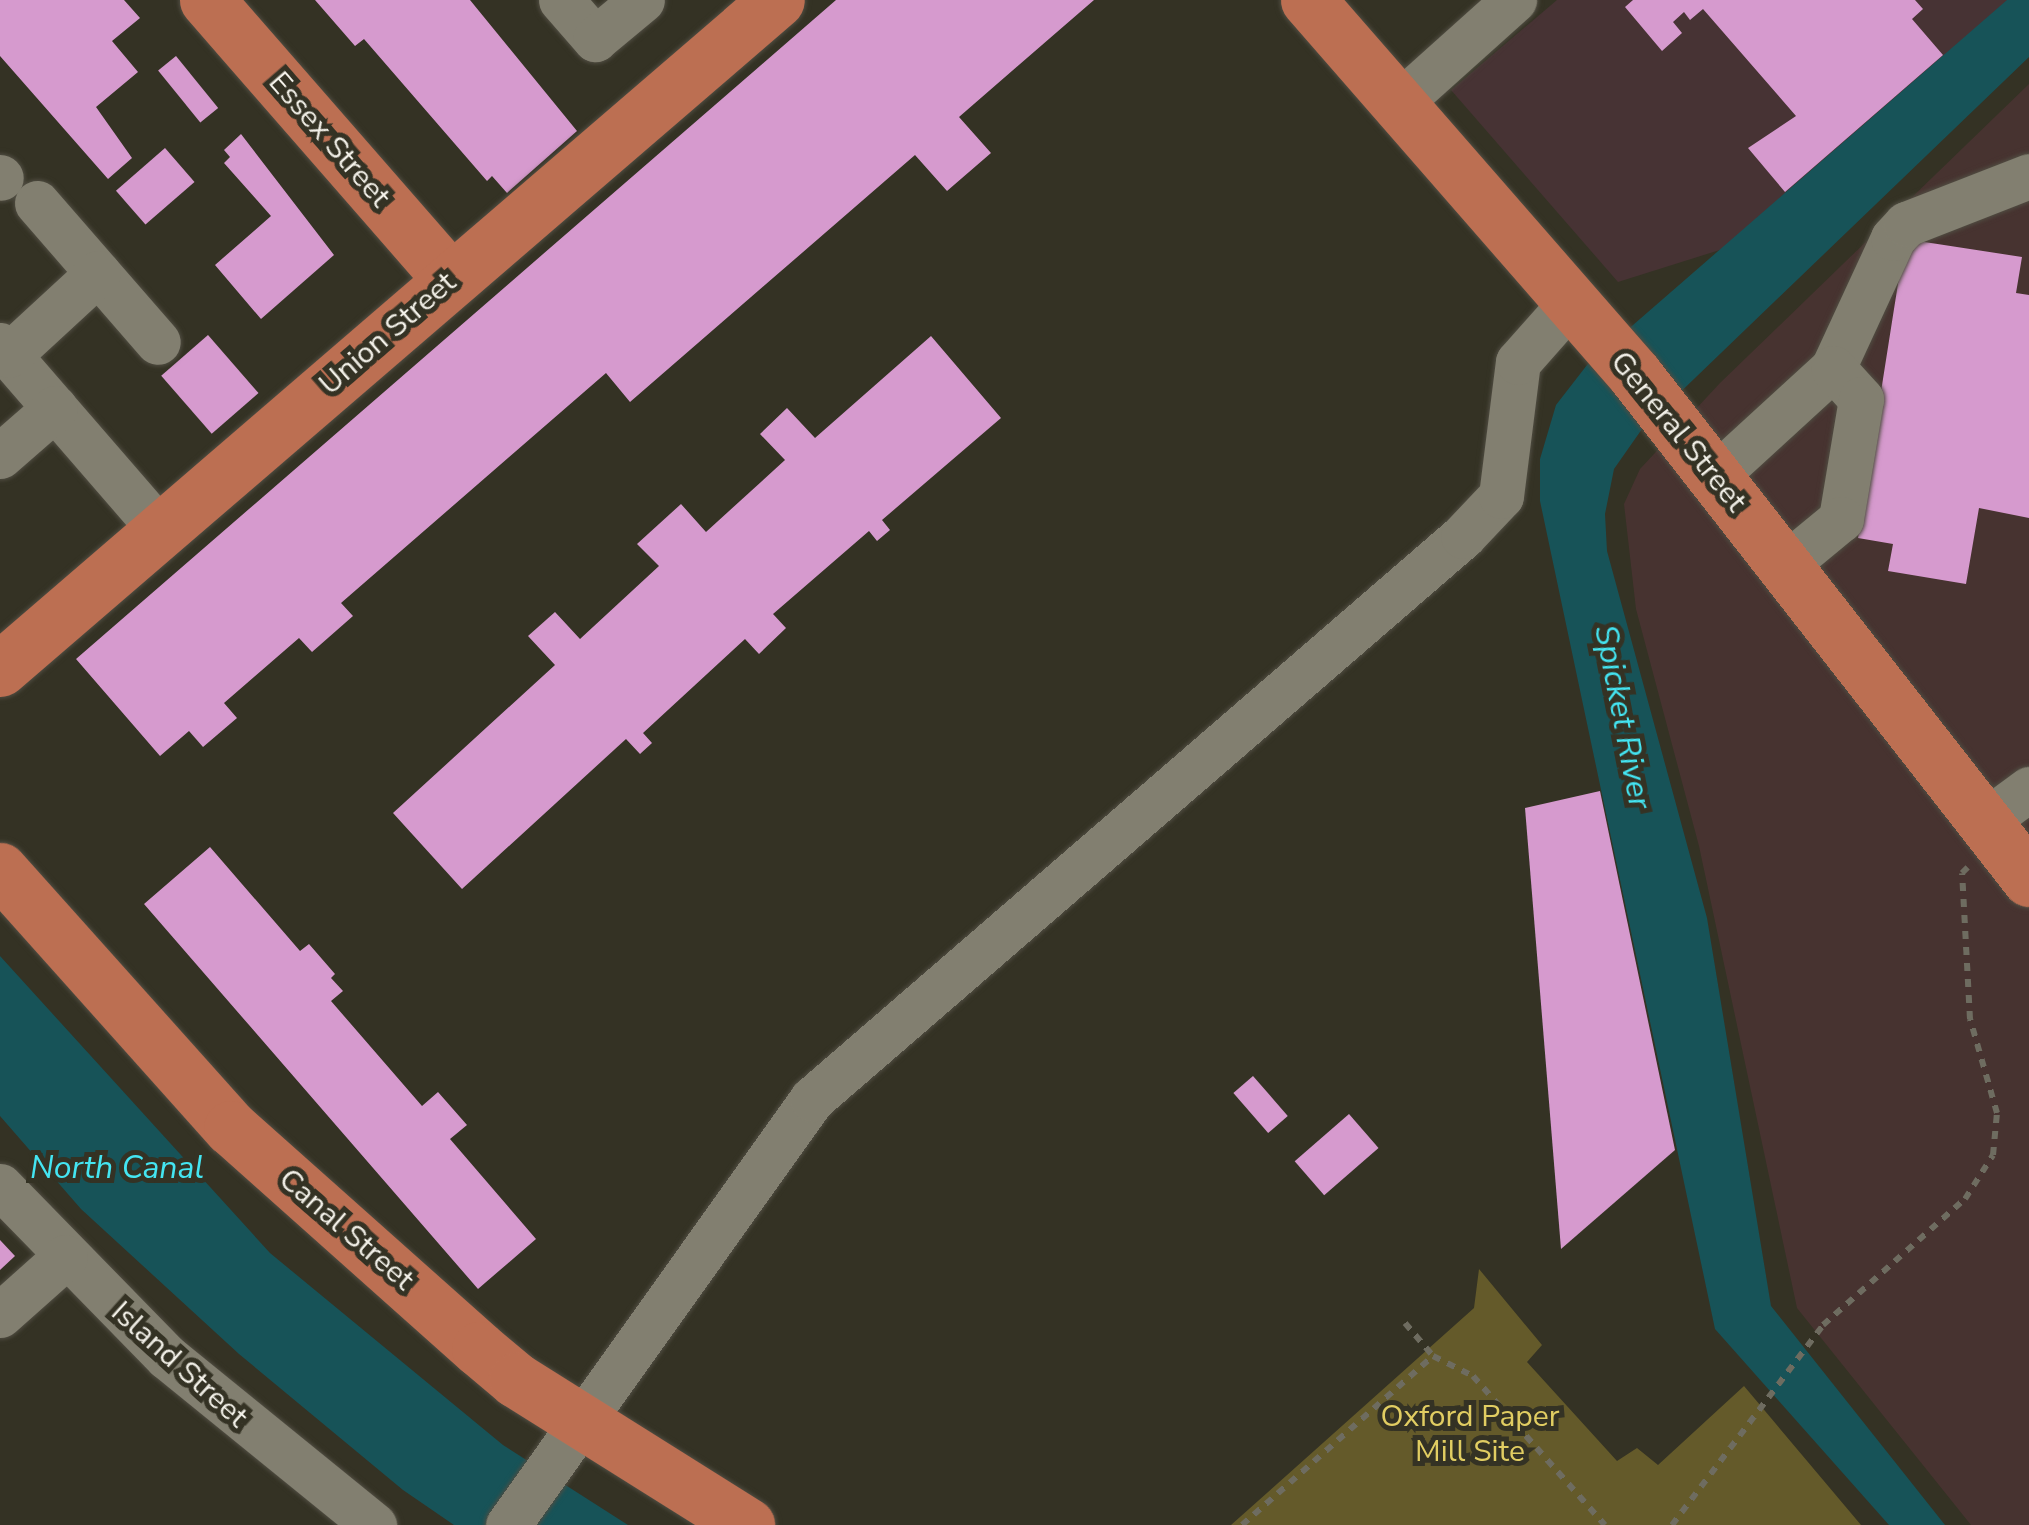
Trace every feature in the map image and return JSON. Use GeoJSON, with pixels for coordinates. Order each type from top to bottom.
{"type":"FeatureCollection","features":[{"type":"Feature","properties":{"kind":"main road","name":"Essex Street"},"geometry":{"type":"LineString","coordinates":[[207,0],[451,280]]}},
{"type":"Feature","properties":{"kind":"main road","name":"Union Street"},"geometry":{"type":"LineString","coordinates":[[0,669],[777,0]]}},
{"type":"Feature","properties":{"kind":"main road","name":"General Street"},"geometry":{"type":"LineString","coordinates":[[1308,0],[1579,311],[1700,458],[1784,566],[1982,839],[2029,880]]}},
{"type":"Feature","properties":{"kind":"main road","name":"Canal Street"},"geometry":{"type":"LineString","coordinates":[[0,870],[231,1128],[516,1380],[565,1440],[747,1525]]}},
{"type":"Feature","properties":{"kind":"street"},"geometry":{"type":"LineString","coordinates":[[561,0],[595,39],[642,0]]}},
{"type":"Feature","properties":{"kind":"street"},"geometry":{"type":"LineString","coordinates":[[1398,104],[1514,0]]}},
{"type":"Feature","properties":{"kind":"street"},"geometry":{"type":"LineString","coordinates":[[1700,458],[1832,368],[1884,255],[1906,224],[2029,176]]}},
{"type":"Feature","properties":{"kind":"street"},"geometry":{"type":"LineString","coordinates":[[13,186],[158,342]]}},
{"type":"Feature","properties":{"kind":"street"},"geometry":{"type":"LineString","coordinates":[[98,274],[5,350],[161,531]]}},
{"type":"Feature","properties":{"kind":"street"},"geometry":{"type":"LineString","coordinates":[[508,1525],[565,1440],[812,1100],[1463,536],[1500,496],[1518,362],[1579,311]]}},
{"type":"Feature","properties":{"kind":"street"},"geometry":{"type":"LineString","coordinates":[[1784,566],[1841,519],[1861,399],[1832,368]]}},
{"type":"Feature","properties":{"kind":"street"},"geometry":{"type":"LineString","coordinates":[[0,456],[55,408]]}},
{"type":"Feature","properties":{"kind":"street"},"geometry":{"type":"LineString","coordinates":[[1982,839],[2029,790]]}},
{"type":"Feature","properties":{"kind":"street","name":"Island Street"},"geometry":{"type":"LineString","coordinates":[[0,1186],[64,1257],[243,1424],[374,1525]]}},
{"type":"Feature","properties":{"kind":"street"},"geometry":{"type":"LineString","coordinates":[[0,1316],[64,1257]]}},
{"type":"Feature","properties":{"kind":"path"},"geometry":{"type":"LineString","coordinates":[[1672,1525],[1807,1346],[1845,1302],[1966,1199],[1994,1156],[1997,1112],[1970,1019],[1962,872],[1982,839]]}},
{"type":"Feature","properties":{"kind":"path"},"geometry":{"type":"LineString","coordinates":[[1406,1323],[1433,1356],[1472,1376],[1605,1525]]}},
{"type":"Feature","properties":{"kind":"path"},"geometry":{"type":"LineString","coordinates":[[1242,1525],[1433,1356]]}},
{"type":"Feature","properties":{"kind":"shaded area"},"geometry":{"type":"Polygon","coordinates":[[[1557,0],[2008,0],[1726,248],[1618,282],[1451,90],[1557,0]]]}},
{"type":"Feature","properties":{"kind":"shaded area"},"geometry":{"type":"Polygon","coordinates":[[[2029,84],[2029,1525],[1971,1525],[1797,1308],[1699,846],[1636,609],[1624,504],[1640,469],[1720,383],[2029,84]]]}},
{"type":"Feature","properties":{"kind":"green space","name":"Oxford Paper Mill Site"},"geometry":{"type":"Polygon","coordinates":[[[1479,1269],[1542,1345],[1527,1362],[1617,1461],[1637,1448],[1658,1465],[1744,1386],[1861,1525],[1231,1525],[1474,1308],[1479,1269]]]}},
{"type":"Feature","properties":{"kind":"water","name":"Spicket River"},"geometry":{"type":"Polygon","coordinates":[[[2007,0],[2029,0],[2029,57],[1642,429],[1614,469],[1605,514],[1607,551],[1707,918],[1771,1306],[1945,1525],[1889,1525],[1715,1329],[1540,501],[1540,459],[1556,405],[1587,365],[2007,0]]]}},
{"type":"Feature","properties":{"kind":"water","name":"North Canal"},"geometry":{"type":"Polygon","coordinates":[[[0,956],[270,1253],[503,1445],[628,1525],[454,1525],[403,1490],[239,1354],[81,1209],[0,1116],[0,956]]]}},
{"type":"Feature","properties":{"kind":"building"},"geometry":{"type":"Polygon","coordinates":[[[0,0],[124,0],[140,18],[112,41],[138,72],[96,107],[132,158],[108,179],[0,56],[0,0]]]}},
{"type":"Feature","properties":{"kind":"building"},"geometry":{"type":"Polygon","coordinates":[[[315,0],[470,0],[577,131],[507,193],[492,176],[487,181],[364,39],[355,46],[315,0]]]}},
{"type":"Feature","properties":{"kind":"building"},"geometry":{"type":"Polygon","coordinates":[[[836,0],[1094,0],[959,117],[991,153],[947,191],[915,155],[630,402],[606,373],[341,603],[353,616],[312,652],[299,638],[224,703],[237,718],[203,747],[189,731],[160,756],[76,659],[836,0]]]}},
{"type":"Feature","properties":{"kind":"building"},"geometry":{"type":"Polygon","coordinates":[[[1633,0],[1915,0],[1923,9],[1912,19],[1943,55],[1785,192],[1748,148],[1796,116],[1703,9],[1690,20],[1684,12],[1673,22],[1682,33],[1662,51],[1625,7],[1633,0]]]}},
{"type":"Feature","properties":{"kind":"building"},"geometry":{"type":"Polygon","coordinates":[[[176,56],[218,108],[200,123],[158,70],[176,56]]]}},
{"type":"Feature","properties":{"kind":"building"},"geometry":{"type":"Polygon","coordinates":[[[241,134],[334,255],[261,319],[215,265],[271,216],[224,163],[230,157],[224,150],[241,134]]]}},
{"type":"Feature","properties":{"kind":"building"},"geometry":{"type":"Polygon","coordinates":[[[165,148],[195,182],[145,225],[116,191],[165,148]]]}},
{"type":"Feature","properties":{"kind":"building"},"geometry":{"type":"Polygon","coordinates":[[[1905,239],[2022,257],[2016,293],[2029,295],[2029,518],[1979,508],[1966,584],[1888,571],[1893,544],[1858,538],[1905,239]]]}},
{"type":"Feature","properties":{"kind":"building"},"geometry":{"type":"Polygon","coordinates":[[[208,335],[259,393],[212,434],[161,376],[208,335]]]}},
{"type":"Feature","properties":{"kind":"building"},"geometry":{"type":"Polygon","coordinates":[[[931,336],[1001,418],[882,520],[890,530],[877,541],[869,531],[773,614],[786,628],[759,654],[745,639],[643,733],[652,743],[640,754],[626,739],[462,889],[393,813],[555,665],[528,636],[555,612],[580,639],[659,566],[637,544],[681,504],[706,532],[785,460],[760,434],[787,408],[815,438],[931,336]]]}},
{"type":"Feature","properties":{"kind":"building"},"geometry":{"type":"Polygon","coordinates":[[[1600,791],[1675,1150],[1561,1249],[1525,808],[1600,791]]]}},
{"type":"Feature","properties":{"kind":"building"},"geometry":{"type":"Polygon","coordinates":[[[210,847],[300,951],[309,944],[335,974],[331,978],[343,991],[331,1001],[422,1106],[438,1092],[467,1125],[450,1139],[536,1239],[478,1289],[144,904],[210,847]]]}},
{"type":"Feature","properties":{"kind":"building"},"geometry":{"type":"Polygon","coordinates":[[[1253,1076],[1288,1116],[1268,1133],[1233,1093],[1253,1076]]]}},
{"type":"Feature","properties":{"kind":"building"},"geometry":{"type":"Polygon","coordinates":[[[1349,1114],[1379,1148],[1324,1195],[1295,1161],[1349,1114]]]}},
{"type":"Feature","properties":{"kind":"building"},"geometry":{"type":"Polygon","coordinates":[[[0,1240],[15,1256],[0,1270],[0,1240]]]}}]}
